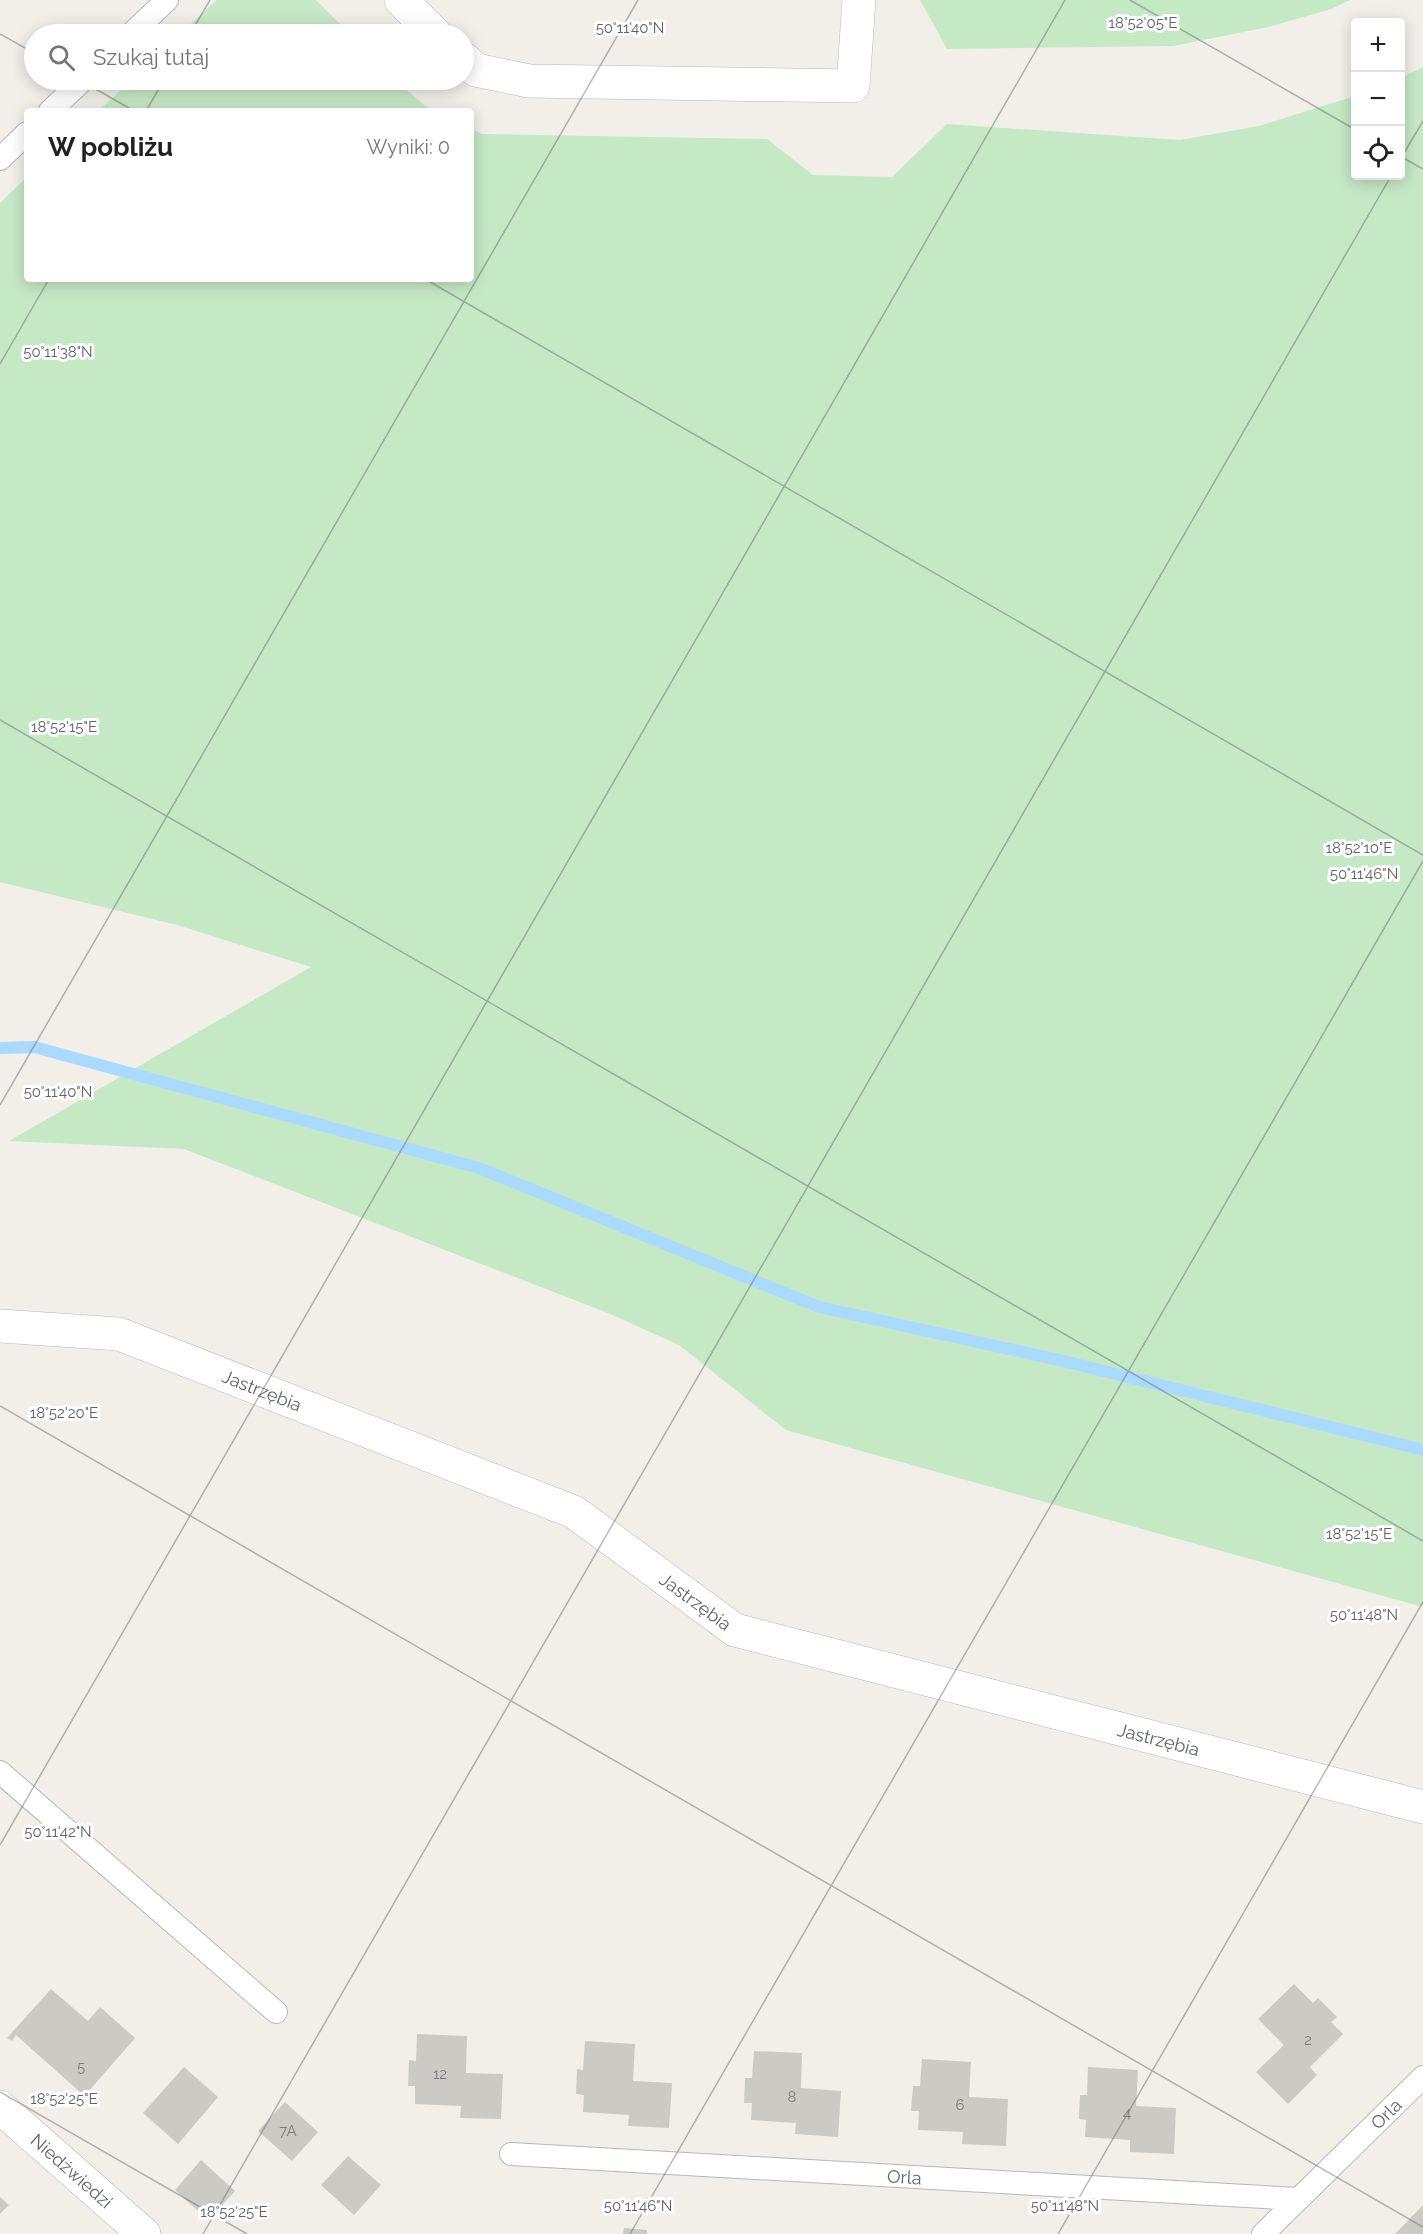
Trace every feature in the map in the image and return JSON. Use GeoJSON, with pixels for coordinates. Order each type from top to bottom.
{"type":"FeatureCollection","features":[{"type":"Feature","properties":{"kind":"street"},"geometry":{"type":"LineString","coordinates":[[401,0],[425,24]]}},
{"type":"Feature","properties":{"kind":"street"},"geometry":{"type":"LineString","coordinates":[[474,68],[529,81],[853,86],[859,0]]}},
{"type":"Feature","properties":{"kind":"street","name":"Jastrzębia"},"geometry":{"type":"LineString","coordinates":[[0,1326],[119,1334],[574,1512],[735,1629],[1423,1807]]}},
{"type":"Feature","properties":{"kind":"street","name":"Niedźwiedzi"},"geometry":{"type":"LineString","coordinates":[[0,2107],[144,2234]]}},
{"type":"Feature","properties":{"kind":"lane"},"geometry":{"type":"LineString","coordinates":[[142,24],[167,0]]}},
{"type":"Feature","properties":{"kind":"lane"},"geometry":{"type":"LineString","coordinates":[[53,108],[72,90]]}},
{"type":"Feature","properties":{"kind":"lane"},"geometry":{"type":"LineString","coordinates":[[0,159],[24,136]]}},
{"type":"Feature","properties":{"kind":"lane"},"geometry":{"type":"LineString","coordinates":[[0,1772],[276,2012]]}},
{"type":"Feature","properties":{"kind":"lane","name":"Orla"},"geometry":{"type":"LineString","coordinates":[[1263,2234],[1423,2077]]}},
{"type":"Feature","properties":{"kind":"lane","name":"Orla"},"geometry":{"type":"LineString","coordinates":[[511,2154],[1298,2199]]}},
{"type":"Feature","properties":{"kind":"green space"},"geometry":{"type":"Polygon","coordinates":[[[217,0],[316,0],[340,24],[191,24],[217,0]]]}},
{"type":"Feature","properties":{"kind":"green space"},"geometry":{"type":"Polygon","coordinates":[[[920,0],[1350,0],[1331,9],[1268,27],[1173,46],[947,49],[920,0]]]}},
{"type":"Feature","properties":{"kind":"green space"},"geometry":{"type":"Polygon","coordinates":[[[1423,67],[1423,1607],[786,1430],[679,1345],[608,1313],[184,1149],[9,1141],[311,967],[177,925],[0,882],[0,203],[24,180],[24,282],[474,282],[474,130],[482,134],[767,139],[813,175],[892,177],[947,124],[1180,140],[1259,126],[1351,97],[1351,180],[1405,180],[1405,76],[1423,67]]]}},
{"type":"Feature","properties":{"kind":"green space"},"geometry":{"type":"Polygon","coordinates":[[[121,90],[407,90],[428,108],[101,108],[121,90]]]}},
{"type":"Feature","properties":{"kind":"building"},"geometry":{"type":"Polygon","coordinates":[[[1294,1984],[1313,2003],[1318,1998],[1337,2017],[1331,2022],[1343,2034],[1310,2067],[1317,2075],[1288,2104],[1256,2072],[1284,2045],[1258,2019],[1294,1984]]]}},
{"type":"Feature","properties":{"kind":"building"},"geometry":{"type":"Polygon","coordinates":[[[51,1989],[88,2021],[100,2007],[135,2038],[80,2101],[77,2098],[81,2093],[16,2035],[12,2041],[7,2038],[51,1989]]]}},
{"type":"Feature","properties":{"kind":"building"},"geometry":{"type":"Polygon","coordinates":[[[417,2034],[467,2036],[466,2073],[503,2074],[501,2119],[460,2118],[461,2106],[415,2104],[415,2086],[408,2086],[409,2060],[416,2061],[417,2034]]]}},
{"type":"Feature","properties":{"kind":"building"},"geometry":{"type":"Polygon","coordinates":[[[585,2041],[635,2044],[633,2081],[672,2083],[669,2128],[628,2126],[629,2115],[583,2112],[584,2095],[576,2094],[577,2069],[583,2070],[585,2041]]]}},
{"type":"Feature","properties":{"kind":"building"},"geometry":{"type":"Polygon","coordinates":[[[754,2051],[802,2053],[801,2088],[841,2091],[838,2137],[795,2134],[796,2123],[751,2120],[752,2103],[744,2103],[745,2078],[752,2078],[754,2051]]]}},
{"type":"Feature","properties":{"kind":"building"},"geometry":{"type":"Polygon","coordinates":[[[922,2059],[971,2062],[969,2097],[1008,2099],[1006,2146],[962,2144],[963,2132],[918,2130],[919,2111],[911,2111],[913,2086],[920,2086],[922,2059]]]}},
{"type":"Feature","properties":{"kind":"building"},"geometry":{"type":"Polygon","coordinates":[[[184,2067],[218,2097],[178,2144],[143,2113],[184,2067]]]}},
{"type":"Feature","properties":{"kind":"building"},"geometry":{"type":"Polygon","coordinates":[[[1088,2067],[1138,2070],[1136,2106],[1176,2108],[1174,2154],[1130,2152],[1130,2140],[1085,2137],[1086,2120],[1079,2119],[1080,2095],[1087,2095],[1088,2067]]]}},
{"type":"Feature","properties":{"kind":"building"},"geometry":{"type":"Polygon","coordinates":[[[285,2102],[318,2132],[292,2161],[258,2131],[285,2102]]]}},
{"type":"Feature","properties":{"kind":"building"},"geometry":{"type":"Polygon","coordinates":[[[348,2156],[381,2185],[354,2215],[321,2185],[348,2156]]]}},
{"type":"Feature","properties":{"kind":"building"},"geometry":{"type":"Polygon","coordinates":[[[201,2160],[235,2191],[208,2220],[175,2190],[201,2160]]]}},
{"type":"Feature","properties":{"kind":"building"},"geometry":{"type":"Polygon","coordinates":[[[0,2197],[9,2205],[0,2214],[0,2197]]]}},
{"type":"Feature","properties":{"kind":"building"},"geometry":{"type":"Polygon","coordinates":[[[1423,2205],[1423,2234],[1395,2234],[1399,2230],[1423,2205]]]}},
{"type":"Feature","properties":{"kind":"building"},"geometry":{"type":"Polygon","coordinates":[[[624,2228],[647,2230],[647,2234],[623,2234],[624,2228]]]}},
{"type":"Feature","properties":{"kind":"waterway"},"geometry":{"type":"LineString","coordinates":[[0,1048],[34,1047],[479,1168],[819,1307],[1055,1359],[1423,1450]]}}]}
